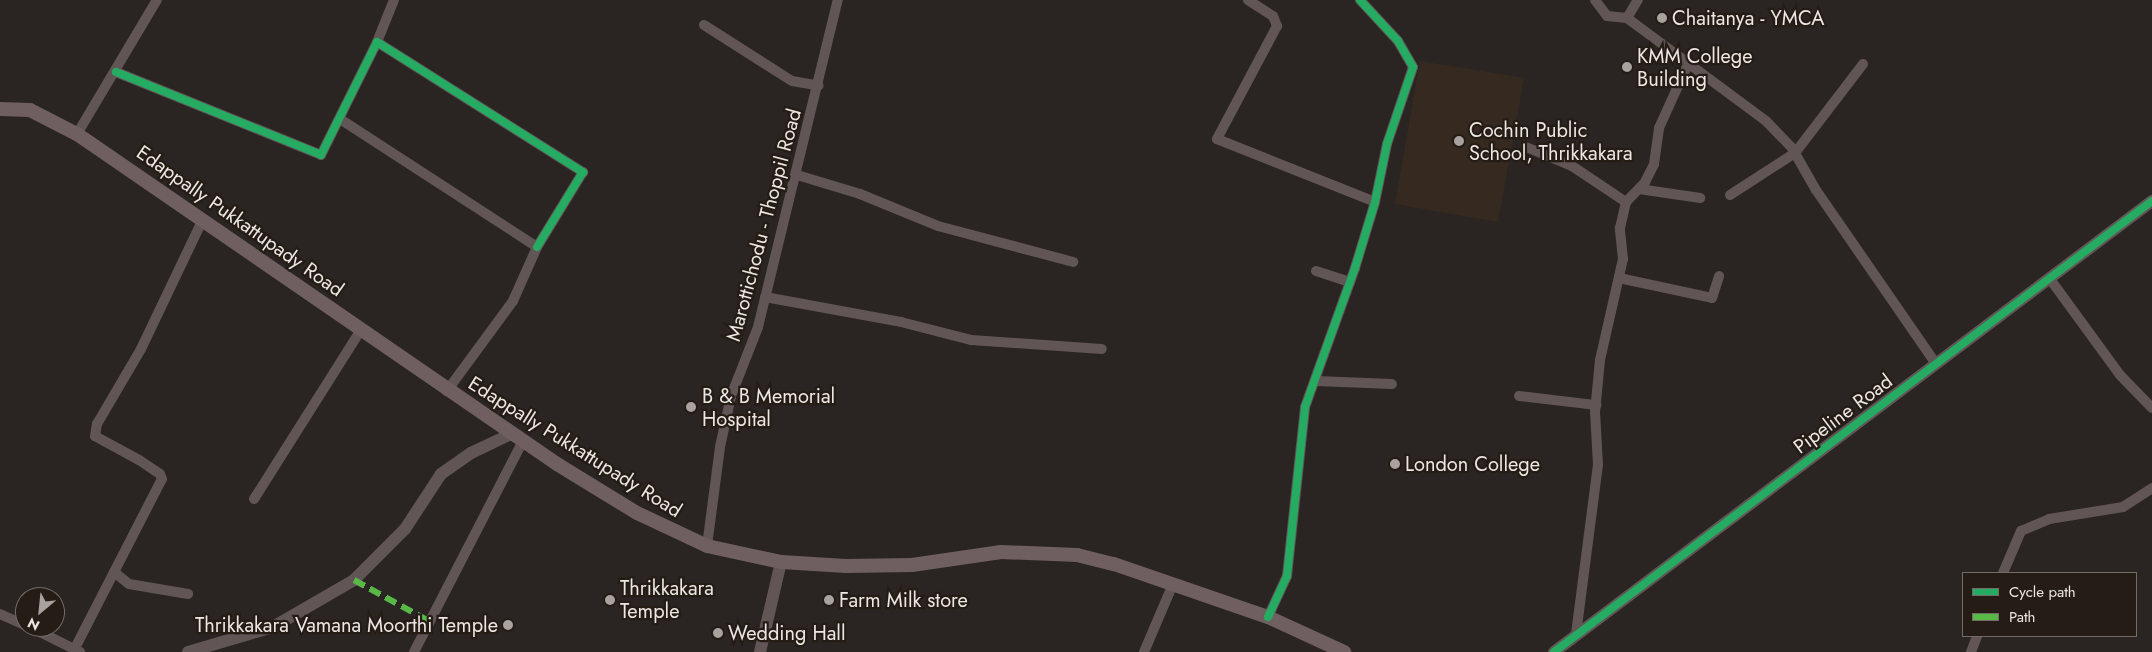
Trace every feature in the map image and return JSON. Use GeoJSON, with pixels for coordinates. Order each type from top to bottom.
{"type":"FeatureCollection","features":[{"type":"Feature","properties":{"kind":"main road","name":"Edappally Pukkattupady Road"},"geometry":{"type":"LineString","coordinates":[[0,109],[30,110],[77,134],[203,219],[517,438],[637,512],[707,546],[781,562],[879,567],[1002,552],[1077,555],[1173,584],[1268,617],[1344,652]]}},
{"type":"Feature","properties":{"kind":"street"},"geometry":{"type":"LineString","coordinates":[[77,134],[116,72],[157,0]]}},
{"type":"Feature","properties":{"kind":"street"},"geometry":{"type":"LineString","coordinates":[[116,72],[322,155],[377,42],[394,0]]}},
{"type":"Feature","properties":{"kind":"street","name":"Marottichodu - Thoppil Road"},"geometry":{"type":"LineString","coordinates":[[707,546],[720,448],[731,396],[755,335],[797,175],[838,0]]}},
{"type":"Feature","properties":{"kind":"street"},"geometry":{"type":"LineString","coordinates":[[1248,0],[1273,16],[1277,26],[1217,139],[1375,202]]}},
{"type":"Feature","properties":{"kind":"street"},"geometry":{"type":"LineString","coordinates":[[1268,617],[1287,576],[1305,407],[1316,381],[1350,282],[1375,202],[1387,144],[1413,67],[1398,41],[1360,0]]}},
{"type":"Feature","properties":{"kind":"street"},"geometry":{"type":"LineString","coordinates":[[1595,0],[1607,16],[1627,18],[1766,121],[1795,153],[1816,190],[1936,364]]}},
{"type":"Feature","properties":{"kind":"street"},"geometry":{"type":"LineString","coordinates":[[1627,18],[1638,0]]}},
{"type":"Feature","properties":{"kind":"street"},"geometry":{"type":"LineString","coordinates":[[704,25],[792,81],[819,86]]}},
{"type":"Feature","properties":{"kind":"street"},"geometry":{"type":"LineString","coordinates":[[377,42],[583,172],[537,247],[513,301],[447,391]]}},
{"type":"Feature","properties":{"kind":"street"},"geometry":{"type":"LineString","coordinates":[[1576,634],[1598,465],[1596,405],[1600,360],[1623,259],[1620,228],[1626,202],[1639,189],[1654,164],[1660,128],[1688,64]]}},
{"type":"Feature","properties":{"kind":"street"},"geometry":{"type":"LineString","coordinates":[[1730,195],[1795,153],[1863,64]]}},
{"type":"Feature","properties":{"kind":"street"},"geometry":{"type":"LineString","coordinates":[[340,119],[537,247]]}},
{"type":"Feature","properties":{"kind":"street"},"geometry":{"type":"LineString","coordinates":[[1526,147],[1572,166],[1626,202]]}},
{"type":"Feature","properties":{"kind":"street"},"geometry":{"type":"LineString","coordinates":[[797,175],[860,194],[938,226],[1073,262]]}},
{"type":"Feature","properties":{"kind":"street"},"geometry":{"type":"LineString","coordinates":[[1639,189],[1700,198]]}},
{"type":"Feature","properties":{"kind":"street","name":"Pipeline Road"},"geometry":{"type":"LineString","coordinates":[[1554,652],[2152,201]]}},
{"type":"Feature","properties":{"kind":"street"},"geometry":{"type":"LineString","coordinates":[[50,637],[78,651],[114,572],[162,479],[160,474],[139,460],[95,436],[141,349],[203,219]]}},
{"type":"Feature","properties":{"kind":"street"},"geometry":{"type":"LineString","coordinates":[[1316,271],[1350,282]]}},
{"type":"Feature","properties":{"kind":"street"},"geometry":{"type":"LineString","coordinates":[[1619,278],[1712,298],[1719,276]]}},
{"type":"Feature","properties":{"kind":"street"},"geometry":{"type":"LineString","coordinates":[[2050,279],[2120,375],[2152,408]]}},
{"type":"Feature","properties":{"kind":"street"},"geometry":{"type":"LineString","coordinates":[[765,297],[901,322],[971,340],[1102,349]]}},
{"type":"Feature","properties":{"kind":"street"},"geometry":{"type":"LineString","coordinates":[[254,498],[361,330]]}},
{"type":"Feature","properties":{"kind":"street"},"geometry":{"type":"LineString","coordinates":[[1316,381],[1392,384]]}},
{"type":"Feature","properties":{"kind":"street"},"geometry":{"type":"LineString","coordinates":[[1519,396],[1596,405]]}},
{"type":"Feature","properties":{"kind":"street"},"geometry":{"type":"LineString","coordinates":[[188,652],[273,627],[354,580],[405,529],[441,474],[471,453],[517,438]]}},
{"type":"Feature","properties":{"kind":"street"},"geometry":{"type":"LineString","coordinates":[[414,652],[517,438]]}},
{"type":"Feature","properties":{"kind":"street"},"geometry":{"type":"LineString","coordinates":[[2003,572],[2020,530],[2049,519],[2123,507],[2152,488]]}},
{"type":"Feature","properties":{"kind":"street"},"geometry":{"type":"LineString","coordinates":[[760,652],[781,562]]}},
{"type":"Feature","properties":{"kind":"street"},"geometry":{"type":"LineString","coordinates":[[114,572],[129,584],[188,594]]}},
{"type":"Feature","properties":{"kind":"street"},"geometry":{"type":"LineString","coordinates":[[1144,652],[1173,584]]}},
{"type":"Feature","properties":{"kind":"street"},"geometry":{"type":"LineString","coordinates":[[0,614],[15,621]]}},
{"type":"Feature","properties":{"kind":"street"},"geometry":{"type":"LineString","coordinates":[[1970,652],[1977,637]]}},
{"type":"Feature","properties":{"kind":"shaded area","name":"Cochin Public School, Thrikkakara"},"geometry":{"type":"Polygon","coordinates":[[[1420,61],[1524,78],[1498,222],[1395,204],[1420,61]]]}},
{"type":"Feature","properties":{"kind":"marked path"},"geometry":{"type":"LineString","coordinates":[[354,580],[429,621]]}},
{"type":"Feature","properties":{"kind":"cycle path"},"geometry":{"type":"LineString","coordinates":[[1268,617],[1287,576],[1305,407],[1355,268],[1375,202],[1387,144],[1413,67],[1398,41],[1360,0]]}},
{"type":"Feature","properties":{"kind":"cycle path"},"geometry":{"type":"LineString","coordinates":[[116,72],[321,155],[377,42],[583,172],[537,247]]}},
{"type":"Feature","properties":{"kind":"cycle path"},"geometry":{"type":"LineString","coordinates":[[1554,652],[2152,201]]}},
{"type":"Feature","properties":{"kind":"place","name":"Chaitanya - YMCA"},"geometry":{"type":"Point","coordinates":[1662,18]}},
{"type":"Feature","properties":{"kind":"place","name":"KMM College Building"},"geometry":{"type":"Point","coordinates":[1627,67]}},
{"type":"Feature","properties":{"kind":"place","name":"Cochin Public School, Thrikkakara"},"geometry":{"type":"Point","coordinates":[1459,141]}},
{"type":"Feature","properties":{"kind":"place","name":"B & B Memorial Hospital"},"geometry":{"type":"Point","coordinates":[691,407]}},
{"type":"Feature","properties":{"kind":"place","name":"London College"},"geometry":{"type":"Point","coordinates":[1395,464]}},
{"type":"Feature","properties":{"kind":"place","name":"Thrikkakara Temple"},"geometry":{"type":"Point","coordinates":[610,600]}},
{"type":"Feature","properties":{"kind":"place","name":"Farm Milk store"},"geometry":{"type":"Point","coordinates":[829,600]}},
{"type":"Feature","properties":{"kind":"place","name":"Thrikkakara Vamana Moorthi Temple"},"geometry":{"type":"Point","coordinates":[508,625]}},
{"type":"Feature","properties":{"kind":"place","name":"Wedding Hall"},"geometry":{"type":"Point","coordinates":[718,633]}}]}
